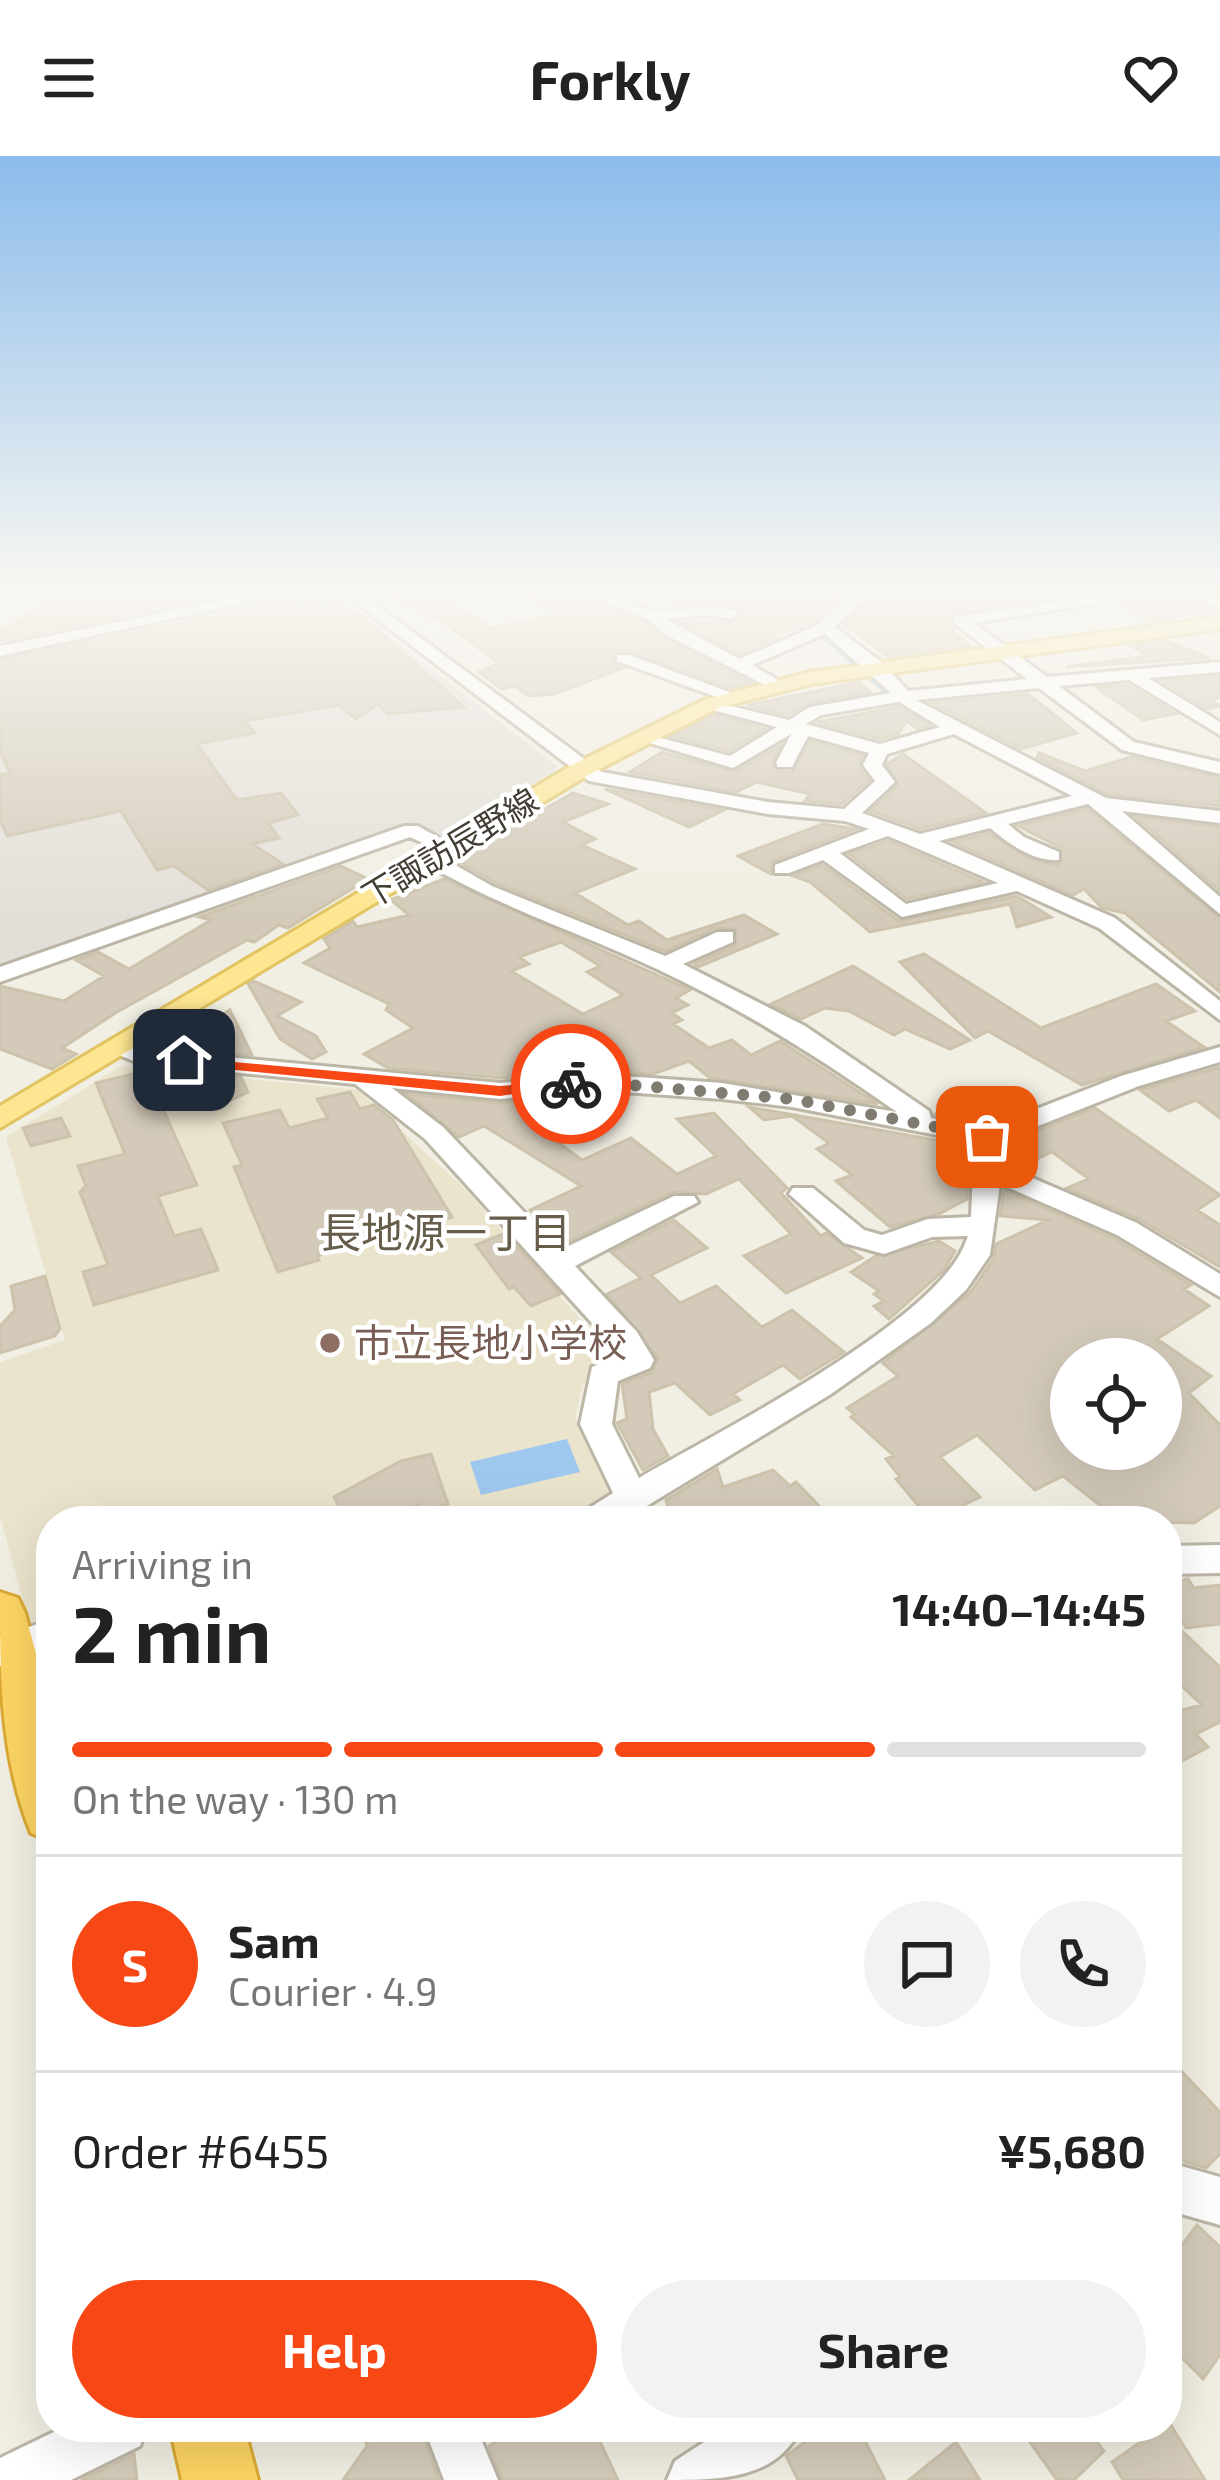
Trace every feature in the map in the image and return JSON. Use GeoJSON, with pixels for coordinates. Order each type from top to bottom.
{"type":"FeatureCollection","features":[{"type":"Feature","properties":{"kind":"highway"},"geometry":{"type":"LineString","coordinates":[[15,1637],[36,1741]]}},
{"type":"Feature","properties":{"kind":"highway"},"geometry":{"type":"LineString","coordinates":[[211,2442],[220,2480]]}},
{"type":"Feature","properties":{"kind":"main road","name":"下諏訪辰野線"},"geometry":{"type":"LineString","coordinates":[[0,1119],[582,769],[718,701]]}},
{"type":"Feature","properties":{"kind":"street"},"geometry":{"type":"LineString","coordinates":[[493,701],[582,769],[613,784],[848,815],[1024,883],[1107,923],[1220,1013]]}},
{"type":"Feature","properties":{"kind":"street"},"geometry":{"type":"LineString","coordinates":[[725,701],[793,728],[880,750],[953,729]]}},
{"type":"Feature","properties":{"kind":"street"},"geometry":{"type":"LineString","coordinates":[[642,738],[733,762],[816,712],[873,701]]}},
{"type":"Feature","properties":{"kind":"street"},"geometry":{"type":"LineString","coordinates":[[911,701],[953,729],[1096,800],[1220,908]]}},
{"type":"Feature","properties":{"kind":"street"},"geometry":{"type":"LineString","coordinates":[[1072,701],[1138,752],[1220,768]]}},
{"type":"Feature","properties":{"kind":"street"},"geometry":{"type":"LineString","coordinates":[[1174,701],[1220,730]]}},
{"type":"Feature","properties":{"kind":"street"},"geometry":{"type":"LineString","coordinates":[[785,763],[793,728]]}},
{"type":"Feature","properties":{"kind":"street"},"geometry":{"type":"LineString","coordinates":[[848,815],[886,782],[872,765],[880,750]]}},
{"type":"Feature","properties":{"kind":"street"},"geometry":{"type":"LineString","coordinates":[[919,841],[1096,800],[1220,818]]}},
{"type":"Feature","properties":{"kind":"street"},"geometry":{"type":"LineString","coordinates":[[993,821],[1017,841],[1052,856]]}},
{"type":"Feature","properties":{"kind":"street"},"geometry":{"type":"LineString","coordinates":[[782,869],[887,829]]}},
{"type":"Feature","properties":{"kind":"street"},"geometry":{"type":"LineString","coordinates":[[0,975],[411,830],[485,890],[665,964],[796,1031],[930,1123],[1127,1229],[1220,1287]]}},
{"type":"Feature","properties":{"kind":"street"},"geometry":{"type":"LineString","coordinates":[[825,852],[902,911],[1024,883]]}},
{"type":"Feature","properties":{"kind":"street"},"geometry":{"type":"LineString","coordinates":[[665,964],[725,937]]}},
{"type":"Feature","properties":{"kind":"street"},"geometry":{"type":"LineString","coordinates":[[119,1048],[139,1056],[500,1091],[596,1082],[722,1091],[930,1123]]}},
{"type":"Feature","properties":{"kind":"street"},"geometry":{"type":"LineString","coordinates":[[986,1152],[1130,1081],[1220,1054]]}},
{"type":"Feature","properties":{"kind":"street"},"geometry":{"type":"LineString","coordinates":[[364,1079],[434,1133],[626,1339],[639,1360],[603,1375],[596,1424],[632,1498]]}},
{"type":"Feature","properties":{"kind":"street"},"geometry":{"type":"LineString","coordinates":[[619,1506],[862,1359],[943,1297],[975,1259],[984,1226],[986,1152]]}},
{"type":"Feature","properties":{"kind":"street"},"geometry":{"type":"LineString","coordinates":[[803,1194],[854,1237],[884,1245],[928,1228],[984,1226]]}},
{"type":"Feature","properties":{"kind":"street"},"geometry":{"type":"LineString","coordinates":[[556,1264],[684,1202]]}},
{"type":"Feature","properties":{"kind":"street"},"geometry":{"type":"LineString","coordinates":[[1182,1560],[1220,1559]]}},
{"type":"Feature","properties":{"kind":"street"},"geometry":{"type":"LineString","coordinates":[[1182,2190],[1220,2201]]}},
{"type":"Feature","properties":{"kind":"street"},"geometry":{"type":"LineString","coordinates":[[14,2480],[91,2442]]}},
{"type":"Feature","properties":{"kind":"street"},"geometry":{"type":"LineString","coordinates":[[457,2442],[471,2480]]}},
{"type":"Feature","properties":{"kind":"street"},"geometry":{"type":"LineString","coordinates":[[694,2480],[753,2442]]}},
{"type":"Feature","properties":{"kind":"shaded area"},"geometry":{"type":"Polygon","coordinates":[[[0,701],[473,701],[557,766],[439,840],[413,826],[0,972],[0,701]]]}},
{"type":"Feature","properties":{"kind":"shaded area","name":"市立長地小学校"},"geometry":{"type":"Polygon","coordinates":[[[121,1066],[358,1090],[469,1193],[603,1345],[604,1365],[582,1386],[575,1418],[612,1500],[602,1506],[36,1506],[36,1620],[29,1623],[0,1516],[0,1362],[65,1340],[6,1137],[121,1066]]]}},
{"type":"Feature","properties":{"kind":"water"},"geometry":{"type":"Polygon","coordinates":[[[567,1439],[580,1472],[481,1495],[470,1462],[567,1439]]]}},
{"type":"Feature","properties":{"kind":"building"},"geometry":{"type":"Polygon","coordinates":[[[0,701],[458,701],[464,707],[388,714],[377,704],[356,719],[338,705],[245,721],[255,733],[197,744],[237,800],[281,793],[298,815],[268,823],[279,838],[252,844],[283,864],[208,890],[174,866],[157,870],[121,811],[7,836],[0,820],[0,775],[10,773],[0,752],[0,701]]]}},
{"type":"Feature","properties":{"kind":"building"},"geometry":{"type":"Polygon","coordinates":[[[764,701],[818,701],[788,715],[747,705],[764,701]]]}},
{"type":"Feature","properties":{"kind":"building"},"geometry":{"type":"Polygon","coordinates":[[[1037,701],[1077,733],[1021,749],[932,703],[1037,701]]]}},
{"type":"Feature","properties":{"kind":"building"},"geometry":{"type":"Polygon","coordinates":[[[1117,701],[1155,701],[1176,714],[1143,720],[1117,701]]]}},
{"type":"Feature","properties":{"kind":"building"},"geometry":{"type":"Polygon","coordinates":[[[1195,701],[1220,706],[1207,709],[1195,701]]]}},
{"type":"Feature","properties":{"kind":"building"},"geometry":{"type":"Polygon","coordinates":[[[898,707],[929,725],[918,729],[906,721],[898,734],[880,739],[817,722],[898,707]]]}},
{"type":"Feature","properties":{"kind":"building"},"geometry":{"type":"Polygon","coordinates":[[[714,715],[766,729],[729,751],[673,736],[714,715]]]}},
{"type":"Feature","properties":{"kind":"building"},"geometry":{"type":"Polygon","coordinates":[[[810,741],[863,756],[859,768],[869,780],[842,804],[805,801],[810,794],[757,782],[736,792],[630,772],[662,752],[735,772],[780,746],[772,765],[778,772],[792,772],[810,741]]]}},
{"type":"Feature","properties":{"kind":"building"},"geometry":{"type":"Polygon","coordinates":[[[1039,753],[1085,771],[1131,757],[1220,778],[1220,806],[1107,794],[1037,757],[1039,753]]]}},
{"type":"Feature","properties":{"kind":"building"},"geometry":{"type":"Polygon","coordinates":[[[903,754],[986,813],[920,829],[870,811],[898,785],[887,764],[903,754]]]}},
{"type":"Feature","properties":{"kind":"building"},"geometry":{"type":"Polygon","coordinates":[[[605,789],[724,810],[689,827],[605,789]]]}},
{"type":"Feature","properties":{"kind":"building"},"geometry":{"type":"Polygon","coordinates":[[[573,793],[608,804],[563,822],[595,839],[582,845],[635,869],[575,893],[628,925],[639,921],[667,940],[744,915],[777,934],[698,967],[694,964],[735,946],[736,929],[715,928],[665,951],[494,882],[456,860],[573,793]]]}},
{"type":"Feature","properties":{"kind":"building"},"geometry":{"type":"Polygon","coordinates":[[[1087,809],[1220,918],[1220,992],[1125,913],[1102,908],[1084,889],[1073,895],[953,842],[989,833],[1029,859],[1059,865],[1061,848],[1018,826],[1087,809]]]}},
{"type":"Feature","properties":{"kind":"building"},"geometry":{"type":"Polygon","coordinates":[[[1136,817],[1220,827],[1220,891],[1136,817]]]}},
{"type":"Feature","properties":{"kind":"building"},"geometry":{"type":"Polygon","coordinates":[[[823,824],[856,829],[773,861],[771,874],[738,856],[823,824]]]}},
{"type":"Feature","properties":{"kind":"building"},"geometry":{"type":"Polygon","coordinates":[[[888,841],[983,882],[907,899],[849,854],[888,841]]]}},
{"type":"Feature","properties":{"kind":"building"},"geometry":{"type":"Polygon","coordinates":[[[822,865],[899,921],[1017,896],[1051,917],[1017,927],[1010,904],[870,932],[810,882],[793,876],[822,865]]]}},
{"type":"Feature","properties":{"kind":"building"},"geometry":{"type":"Polygon","coordinates":[[[341,866],[368,879],[288,928],[279,925],[254,942],[247,940],[117,1012],[62,1048],[76,1054],[52,1069],[0,1049],[0,986],[64,1001],[104,976],[76,960],[98,952],[129,969],[211,920],[199,917],[341,866]]]}},
{"type":"Feature","properties":{"kind":"building"},"geometry":{"type":"Polygon","coordinates":[[[444,879],[690,990],[676,998],[688,1005],[672,1013],[682,1020],[673,1024],[709,1048],[732,1040],[751,1055],[780,1041],[878,1104],[710,1078],[689,1061],[653,1074],[596,1070],[500,1078],[388,1068],[364,1054],[413,1028],[386,1010],[389,1004],[304,963],[330,948],[324,939],[353,921],[357,927],[409,915],[391,900],[444,879]],[[561,942],[519,957],[529,964],[511,971],[583,1014],[623,995],[587,972],[600,966],[561,942]]]}},
{"type":"Feature","properties":{"kind":"building"},"geometry":{"type":"Polygon","coordinates":[[[924,954],[1041,1028],[1156,984],[1195,1011],[1166,1021],[1204,1047],[1082,1085],[988,1031],[975,1038],[900,962],[924,954]]]}},
{"type":"Feature","properties":{"kind":"building"},"geometry":{"type":"Polygon","coordinates":[[[853,966],[970,1040],[950,1049],[905,1029],[894,1035],[849,1011],[825,1008],[801,1019],[771,1004],[853,966]]]}},
{"type":"Feature","properties":{"kind":"building"},"geometry":{"type":"Polygon","coordinates":[[[254,981],[301,1002],[277,1016],[316,1036],[326,1052],[312,1059],[280,1039],[248,984],[254,981]]]}},
{"type":"Feature","properties":{"kind":"building"},"geometry":{"type":"Polygon","coordinates":[[[230,1010],[252,1055],[188,1049],[167,1041],[190,1025],[200,1028],[230,1010]]]}},
{"type":"Feature","properties":{"kind":"building"},"geometry":{"type":"Polygon","coordinates":[[[1220,1067],[1220,1118],[1196,1100],[1169,1111],[1140,1090],[1220,1067]]]}},
{"type":"Feature","properties":{"kind":"building"},"geometry":{"type":"Polygon","coordinates":[[[153,1069],[241,1077],[248,1092],[216,1107],[208,1088],[159,1100],[197,1185],[158,1196],[174,1236],[201,1229],[218,1270],[94,1305],[83,1272],[108,1265],[80,1192],[86,1186],[78,1166],[125,1154],[96,1083],[153,1069]]]}},
{"type":"Feature","properties":{"kind":"building"},"geometry":{"type":"Polygon","coordinates":[[[978,1091],[1011,1114],[985,1124],[935,1114],[978,1091]]]}},
{"type":"Feature","properties":{"kind":"building"},"geometry":{"type":"Polygon","coordinates":[[[350,1092],[360,1109],[374,1105],[393,1120],[452,1217],[278,1272],[234,1167],[242,1165],[223,1123],[280,1110],[289,1128],[328,1118],[317,1099],[350,1092]]]}},
{"type":"Feature","properties":{"kind":"building"},"geometry":{"type":"Polygon","coordinates":[[[407,1094],[500,1103],[573,1097],[589,1105],[545,1133],[582,1160],[631,1138],[677,1174],[716,1156],[677,1119],[714,1113],[787,1188],[781,1193],[821,1236],[826,1233],[862,1258],[786,1293],[744,1256],[791,1234],[739,1179],[706,1194],[672,1192],[561,1245],[530,1210],[581,1186],[484,1126],[459,1137],[407,1094]]]}},
{"type":"Feature","properties":{"kind":"building"},"geometry":{"type":"Polygon","coordinates":[[[749,1107],[969,1146],[967,1199],[939,1214],[890,1227],[836,1181],[852,1175],[817,1149],[829,1143],[792,1116],[764,1120],[749,1107]]]}},
{"type":"Feature","properties":{"kind":"building"},"geometry":{"type":"Polygon","coordinates":[[[1095,1108],[1220,1195],[1197,1210],[1220,1225],[1220,1267],[1139,1219],[1067,1188],[1089,1179],[1052,1152],[1019,1167],[1004,1161],[1004,1144],[1095,1108]]]}},
{"type":"Feature","properties":{"kind":"building"},"geometry":{"type":"Polygon","coordinates":[[[61,1118],[70,1136],[31,1146],[23,1128],[61,1118]]]}},
{"type":"Feature","properties":{"kind":"building"},"geometry":{"type":"Polygon","coordinates":[[[1004,1190],[1115,1239],[1191,1285],[1184,1289],[1209,1306],[1159,1338],[1050,1338],[1050,1470],[1182,1470],[1182,1356],[1211,1376],[1189,1393],[1220,1425],[1220,1506],[1194,1523],[1182,1523],[1182,1506],[1101,1506],[1063,1476],[1035,1490],[977,1435],[940,1457],[980,1497],[962,1506],[918,1506],[886,1459],[894,1456],[847,1408],[898,1376],[883,1363],[970,1293],[994,1258],[996,1244],[1048,1220],[1000,1216],[1004,1190]]]}},
{"type":"Feature","properties":{"kind":"building"},"geometry":{"type":"Polygon","coordinates":[[[674,1220],[707,1248],[651,1275],[680,1303],[716,1286],[762,1327],[792,1310],[844,1352],[800,1379],[783,1365],[733,1394],[740,1400],[710,1415],[675,1383],[649,1392],[653,1429],[668,1456],[643,1470],[617,1423],[627,1419],[622,1384],[652,1372],[658,1358],[607,1294],[641,1278],[611,1252],[674,1220]]]}},
{"type":"Feature","properties":{"kind":"building"},"geometry":{"type":"Polygon","coordinates":[[[505,1233],[560,1294],[531,1306],[514,1287],[509,1289],[476,1245],[505,1233]]]}},
{"type":"Feature","properties":{"kind":"building"},"geometry":{"type":"Polygon","coordinates":[[[939,1241],[955,1251],[944,1270],[889,1319],[874,1306],[884,1301],[874,1294],[879,1291],[851,1272],[876,1256],[939,1241]]]}},
{"type":"Feature","properties":{"kind":"building"},"geometry":{"type":"Polygon","coordinates":[[[45,1276],[60,1329],[55,1336],[0,1353],[0,1326],[15,1310],[11,1286],[45,1276]]]}},
{"type":"Feature","properties":{"kind":"building"},"geometry":{"type":"Polygon","coordinates":[[[431,1454],[448,1504],[338,1506],[334,1497],[401,1461],[431,1454]]]}},
{"type":"Feature","properties":{"kind":"building"},"geometry":{"type":"Polygon","coordinates":[[[717,1469],[723,1487],[773,1470],[790,1486],[796,1482],[819,1506],[668,1506],[666,1500],[717,1469]]]}},
{"type":"Feature","properties":{"kind":"building"},"geometry":{"type":"Polygon","coordinates":[[[1188,1579],[1194,1588],[1220,1585],[1220,1624],[1186,1628],[1182,1580],[1188,1579]]]}},
{"type":"Feature","properties":{"kind":"building"},"geometry":{"type":"Polygon","coordinates":[[[1182,1631],[1220,1667],[1220,1722],[1196,1734],[1208,1747],[1182,1761],[1182,1710],[1202,1705],[1182,1686],[1182,1631]]]}},
{"type":"Feature","properties":{"kind":"building"},"geometry":{"type":"Polygon","coordinates":[[[1182,2072],[1220,2112],[1220,2154],[1206,2168],[1185,2162],[1182,2072]]]}},
{"type":"Feature","properties":{"kind":"building"},"geometry":{"type":"Polygon","coordinates":[[[1197,2225],[1220,2247],[1220,2355],[1203,2379],[1182,2358],[1182,2245],[1197,2225]]]}},
{"type":"Feature","properties":{"kind":"building"},"geometry":{"type":"Polygon","coordinates":[[[366,2442],[425,2442],[439,2480],[343,2480],[366,2442]]]}},
{"type":"Feature","properties":{"kind":"building"},"geometry":{"type":"Polygon","coordinates":[[[495,2442],[600,2442],[618,2480],[502,2480],[489,2446],[495,2442]]]}},
{"type":"Feature","properties":{"kind":"building"},"geometry":{"type":"Polygon","coordinates":[[[805,2442],[866,2442],[885,2480],[798,2480],[786,2456],[805,2442]]]}},
{"type":"Feature","properties":{"kind":"building"},"geometry":{"type":"Polygon","coordinates":[[[956,2442],[980,2480],[909,2480],[956,2442]]]}},
{"type":"Feature","properties":{"kind":"building"},"geometry":{"type":"Polygon","coordinates":[[[1030,2442],[1097,2442],[1104,2451],[1074,2480],[1057,2480],[1030,2442]]]}},
{"type":"Feature","properties":{"kind":"building"},"geometry":{"type":"Polygon","coordinates":[[[1140,2442],[1181,2442],[1205,2480],[1123,2480],[1112,2462],[1140,2442]]]}},
{"type":"Feature","properties":{"kind":"building"},"geometry":{"type":"Polygon","coordinates":[[[134,2454],[137,2480],[81,2480],[134,2454]]]}},
{"type":"Feature","properties":{"kind":"waterway"},"geometry":{"type":"LineString","coordinates":[[897,701],[970,742]]}},
{"type":"Feature","properties":{"kind":"waterway"},"geometry":{"type":"LineString","coordinates":[[1195,893],[1220,916]]}},
{"type":"Feature","properties":{"kind":"way so far"},"geometry":{"type":"LineString","coordinates":[[571,1084],[596,1082],[792,1099],[987,1137]]}},
{"type":"Feature","properties":{"kind":"place","name":"市立長地小学校"},"geometry":{"type":"Point","coordinates":[330,1343]}},
{"type":"Feature","properties":{"kind":"district","name":"長地源一丁目"},"geometry":{"type":"Point","coordinates":[445,1233]}},
{"type":"Feature","properties":{"kind":"route"},"geometry":{"type":"LineString","coordinates":[[184,1060],[500,1091],[571,1084]]}}]}
